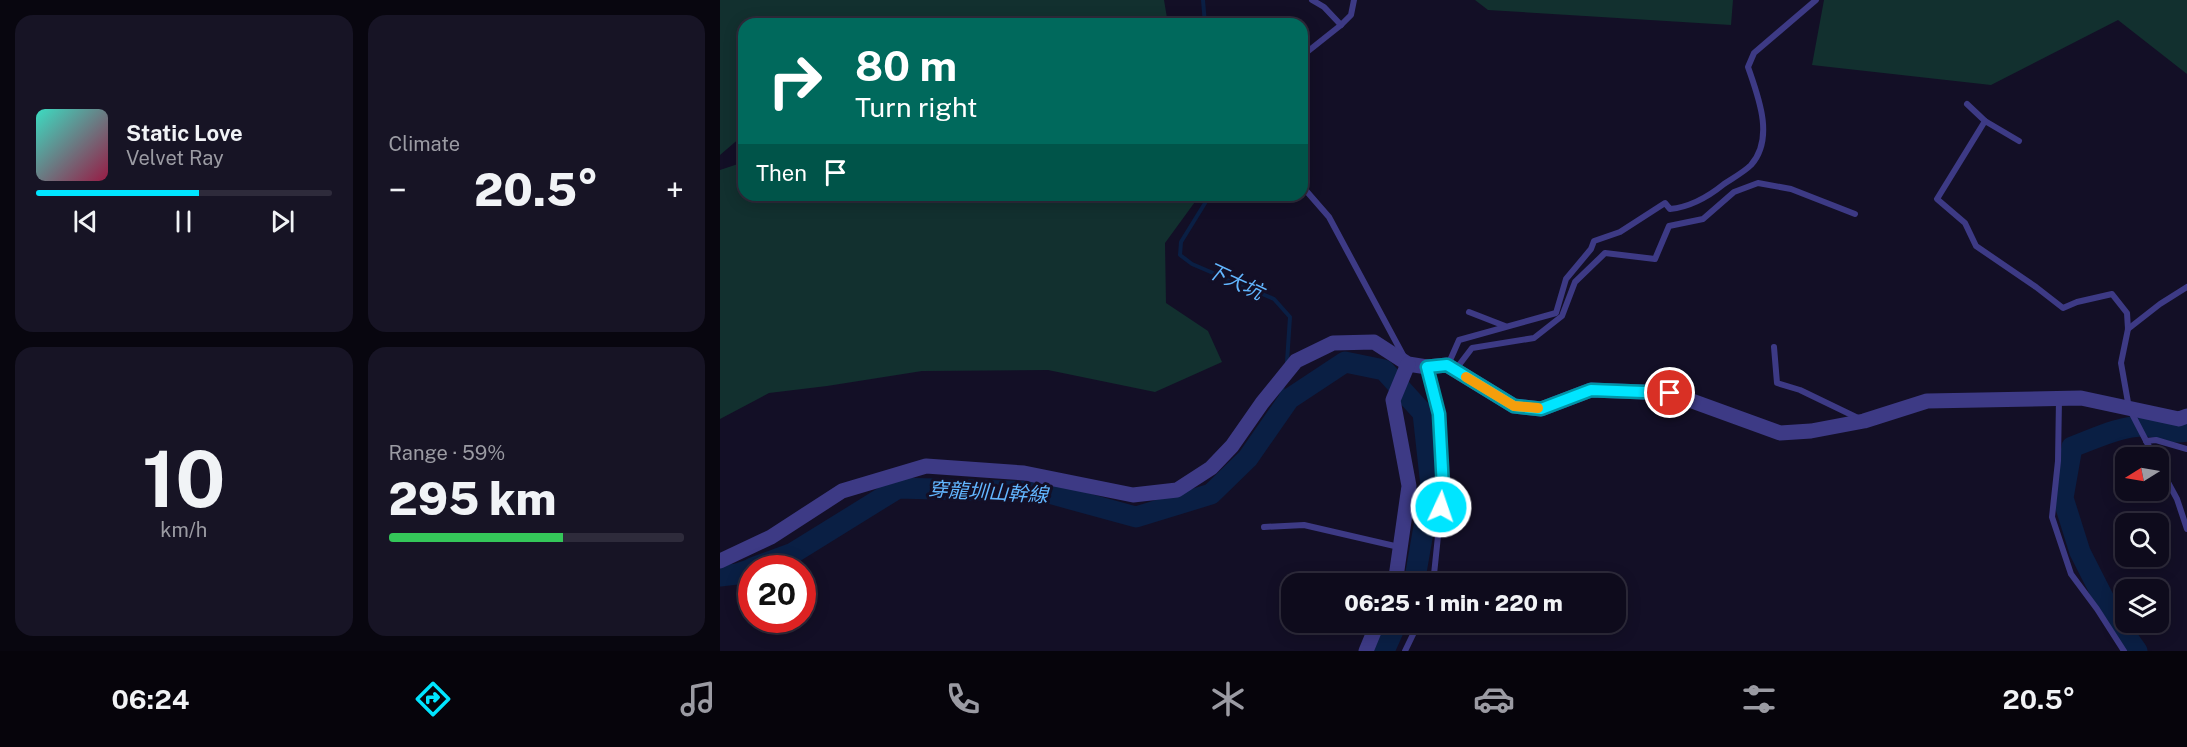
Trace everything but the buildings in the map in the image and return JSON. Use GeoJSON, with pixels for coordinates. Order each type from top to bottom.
{"type":"FeatureCollection","features":[{"type":"Feature","properties":{"kind":"street"},"geometry":{"type":"LineString","coordinates":[[720,561],[771,537],[842,491],[926,466],[1024,473],[1133,495],[1177,490],[1211,468],[1225,453],[1296,361],[1333,343],[1374,342],[1408,364],[1451,368],[1514,406],[1541,409],[1591,390],[1670,393],[1780,433],[1810,431],[1864,421],[1927,401],[2081,398],[2179,419],[2187,416]]}},
{"type":"Feature","properties":{"kind":"street"},"geometry":{"type":"LineString","coordinates":[[1397,573],[1409,486],[1394,400],[1408,364]]}},
{"type":"Feature","properties":{"kind":"street"},"geometry":{"type":"LineString","coordinates":[[1366,651],[1373,633]]}},
{"type":"Feature","properties":{"kind":"lane"},"geometry":{"type":"LineString","coordinates":[[1311,0],[1324,7],[1341,25]]}},
{"type":"Feature","properties":{"kind":"lane"},"geometry":{"type":"LineString","coordinates":[[1308,51],[1351,15],[1354,0]]}},
{"type":"Feature","properties":{"kind":"lane"},"geometry":{"type":"LineString","coordinates":[[1451,368],[1459,340],[1556,313],[1566,279],[1591,249],[1594,242],[1620,232],[1665,203],[1670,209],[1684,207],[1711,194],[1751,165],[1763,142],[1761,106],[1748,67],[1754,53],[1816,0]]}},
{"type":"Feature","properties":{"kind":"lane"},"geometry":{"type":"LineString","coordinates":[[1967,104],[1985,121],[2019,141]]}},
{"type":"Feature","properties":{"kind":"lane"},"geometry":{"type":"LineString","coordinates":[[1985,121],[1937,199],[1965,223],[1976,246],[2063,308],[2077,302],[2112,294],[2127,313],[2128,329],[2121,363],[2129,409],[2149,447]]}},
{"type":"Feature","properties":{"kind":"lane"},"geometry":{"type":"LineString","coordinates":[[1451,368],[1472,348],[1534,338],[1562,316],[1575,282],[1605,253],[1656,259],[1669,226],[1703,219],[1734,192],[1758,183],[1791,189],[1855,214]]}},
{"type":"Feature","properties":{"kind":"lane"},"geometry":{"type":"LineString","coordinates":[[1308,193],[1329,217],[1408,364]]}},
{"type":"Feature","properties":{"kind":"lane"},"geometry":{"type":"LineString","coordinates":[[2128,329],[2160,304],[2187,287]]}},
{"type":"Feature","properties":{"kind":"lane"},"geometry":{"type":"LineString","coordinates":[[1469,312],[1507,326]]}},
{"type":"Feature","properties":{"kind":"lane"},"geometry":{"type":"LineString","coordinates":[[1774,347],[1777,382],[1800,390],[1864,421]]}},
{"type":"Feature","properties":{"kind":"lane"},"geometry":{"type":"LineString","coordinates":[[1427,367],[1439,414],[1443,488],[1434,573]]}},
{"type":"Feature","properties":{"kind":"lane"},"geometry":{"type":"LineString","coordinates":[[2059,399],[2058,461],[2052,517],[2070,574],[2097,609],[2124,651]]}},
{"type":"Feature","properties":{"kind":"lane"},"geometry":{"type":"LineString","coordinates":[[2146,441],[2156,440],[2187,449]]}},
{"type":"Feature","properties":{"kind":"lane"},"geometry":{"type":"LineString","coordinates":[[2169,484],[2177,499],[2187,529]]}},
{"type":"Feature","properties":{"kind":"lane"},"geometry":{"type":"LineString","coordinates":[[1264,527],[1304,525],[1401,548]]}},
{"type":"Feature","properties":{"kind":"lane"},"geometry":{"type":"LineString","coordinates":[[1405,651],[1414,633]]}},
{"type":"Feature","properties":{"kind":"green space"},"geometry":{"type":"Polygon","coordinates":[[[720,0],[1164,0],[1167,18],[738,18],[738,140],[720,155],[720,0]]]}},
{"type":"Feature","properties":{"kind":"green space"},"geometry":{"type":"Polygon","coordinates":[[[1475,0],[1733,0],[1731,25],[1488,10],[1475,0]]]}},
{"type":"Feature","properties":{"kind":"green space"},"geometry":{"type":"Polygon","coordinates":[[[1824,0],[2187,0],[2187,74],[2118,20],[1991,85],[1812,65],[1824,0]]]}},
{"type":"Feature","properties":{"kind":"green space"},"geometry":{"type":"Polygon","coordinates":[[[738,164],[738,201],[1196,201],[1165,243],[1166,303],[1208,331],[1222,362],[1155,392],[1048,370],[922,371],[769,393],[720,419],[720,170],[738,164]]]}},
{"type":"Feature","properties":{"kind":"waterway","name":"下大坑"},"geometry":{"type":"LineString","coordinates":[[1203,0],[1204,18]]}},
{"type":"Feature","properties":{"kind":"waterway","name":"下大坑"},"geometry":{"type":"LineString","coordinates":[[1206,201],[1181,242],[1180,255],[1192,264],[1274,299],[1290,317],[1287,362]]}},
{"type":"Feature","properties":{"kind":"waterway","name":"穿龍圳山幹線"},"geometry":{"type":"LineString","coordinates":[[788,555],[898,488],[1045,492],[1136,517],[1211,494],[1248,458],[1289,399],[1345,362],[1384,370],[1423,413],[1431,486],[1416,573]]}},
{"type":"Feature","properties":{"kind":"waterway","name":"下大坑"},"geometry":{"type":"LineString","coordinates":[[1278,415],[1283,385]]}},
{"type":"Feature","properties":{"kind":"waterway","name":"穿龍圳山幹線"},"geometry":{"type":"LineString","coordinates":[[2137,651],[2113,617],[2080,552],[2063,498],[2072,447],[2126,428],[2150,426],[2176,432],[2187,431]]}},
{"type":"Feature","properties":{"kind":"waterway","name":"穿龍圳山幹線"},"geometry":{"type":"LineString","coordinates":[[720,576],[738,574]]}},
{"type":"Feature","properties":{"kind":"waterway","name":"穿龍圳山幹線"},"geometry":{"type":"LineString","coordinates":[[1384,651],[1392,633]]}},
{"type":"Feature","properties":{"kind":"slow traffic"},"geometry":{"type":"LineString","coordinates":[[1466,377],[1514,406],[1538,408]]}},
{"type":"Feature","properties":{"kind":"route"},"geometry":{"type":"LineString","coordinates":[[1441,507],[1443,488],[1439,414],[1427,367],[1447,365],[1514,406],[1541,409],[1591,390],[1670,393]]}}]}
